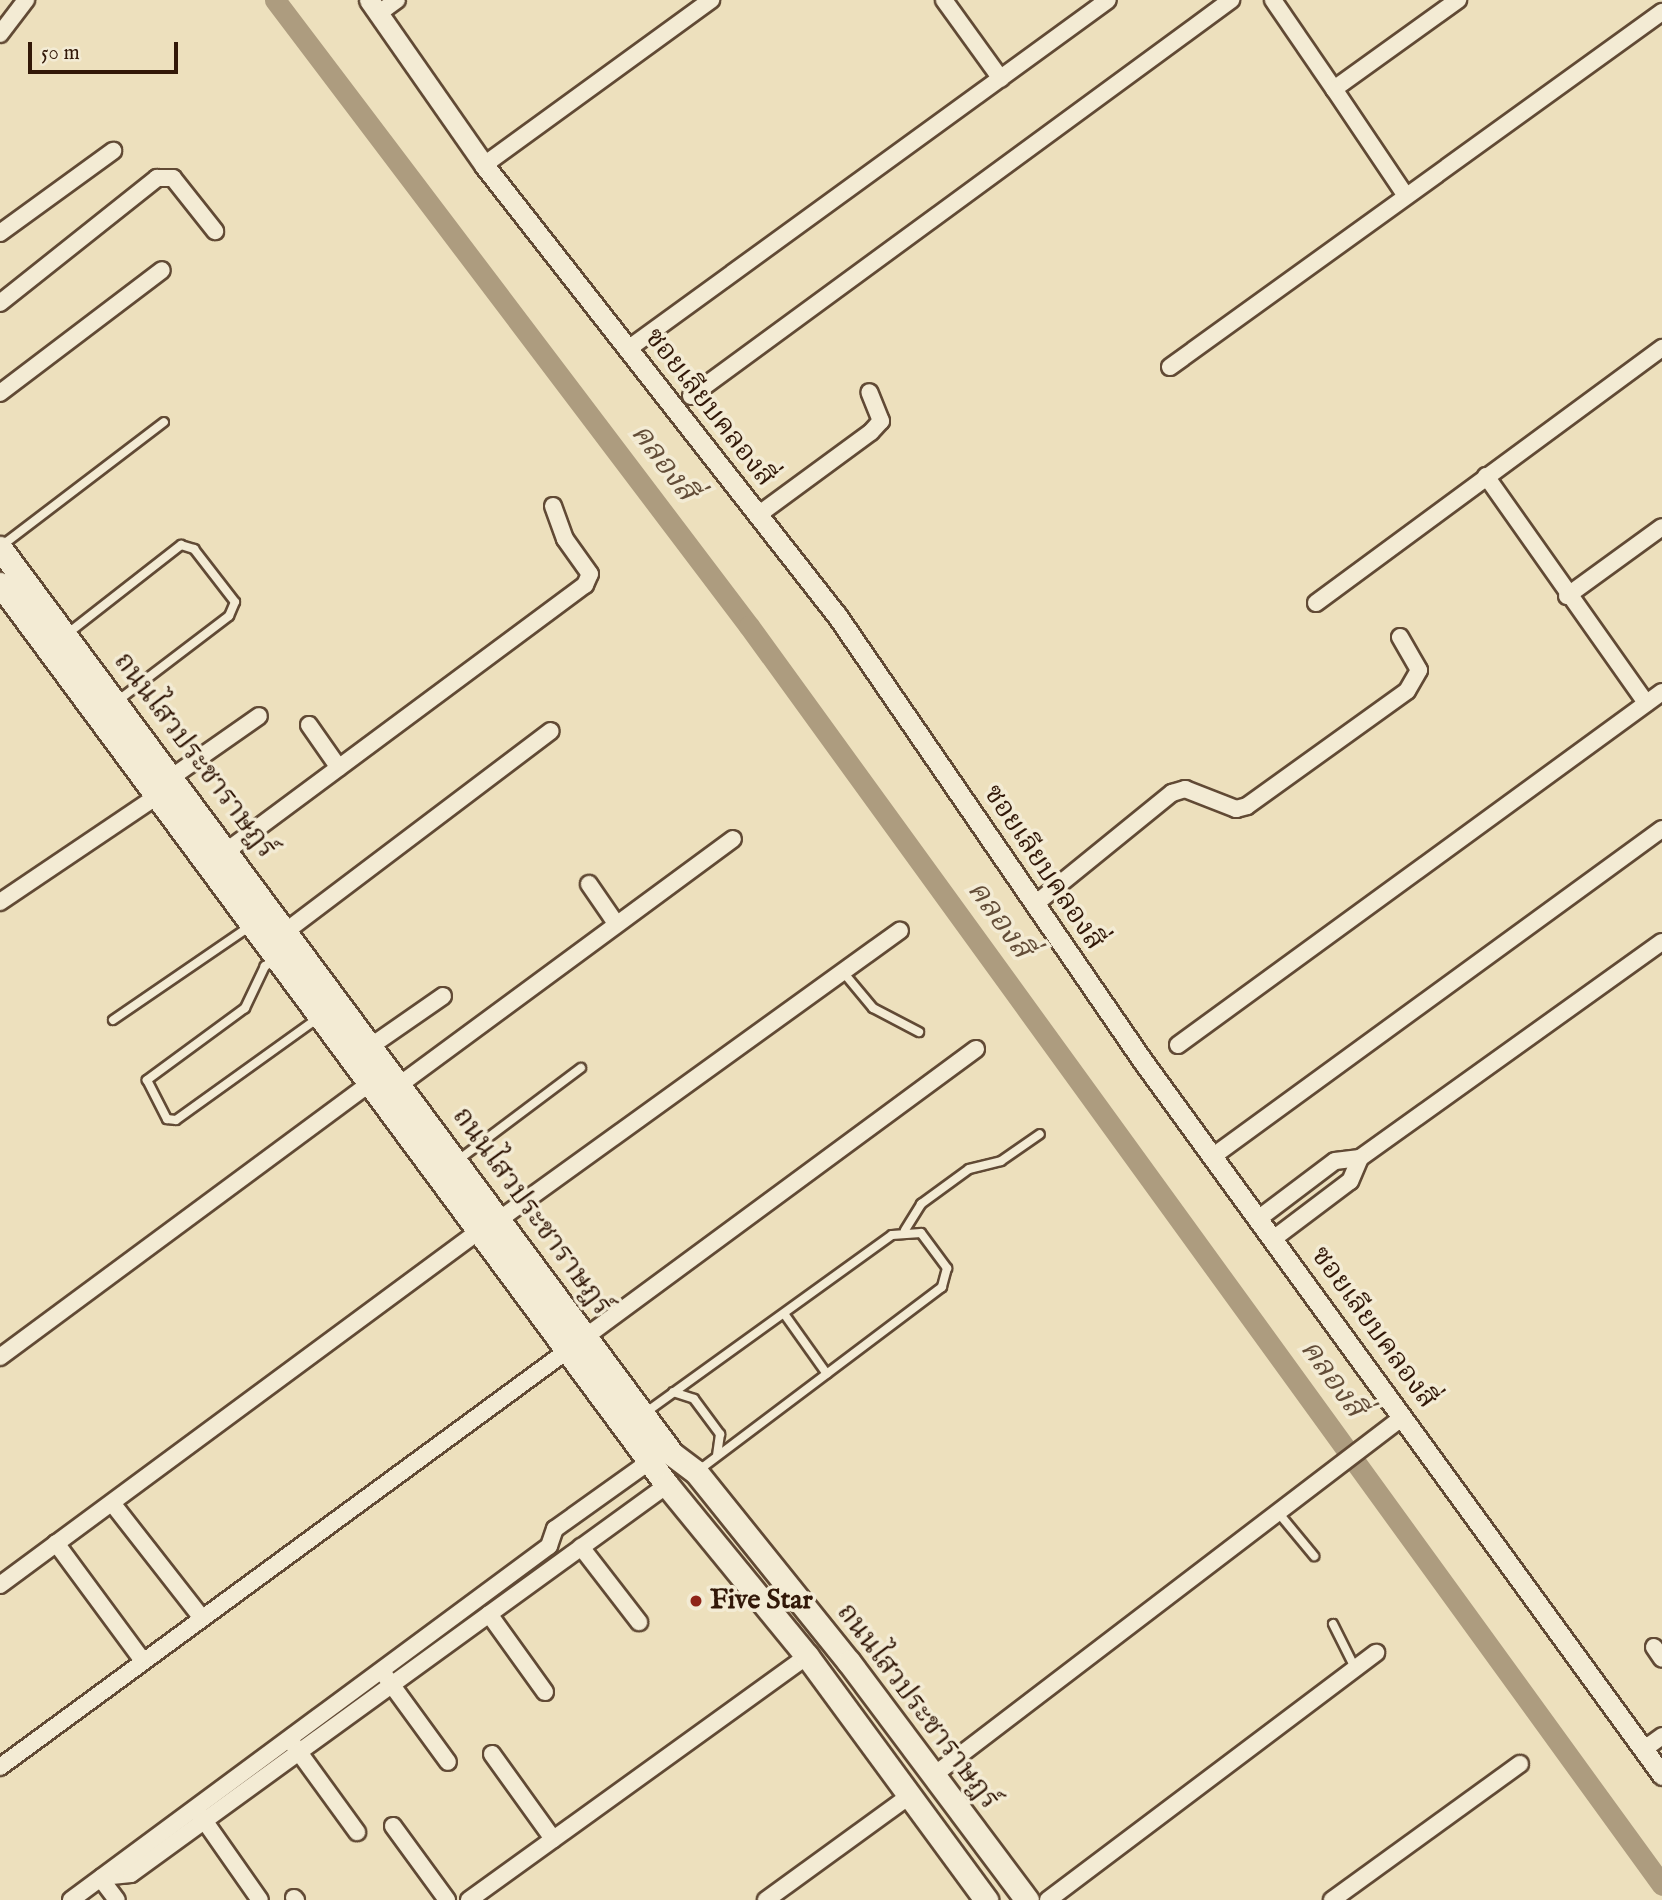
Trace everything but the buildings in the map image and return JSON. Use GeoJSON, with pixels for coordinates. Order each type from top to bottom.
{"type":"FeatureCollection","features":[{"type":"Feature","properties":{"kind":"main road","name":"ถนนไสวประชาราษฎร์"},"geometry":{"type":"LineString","coordinates":[[0,547],[374,1044],[500,1219],[667,1485],[807,1656],[986,1900]]}},
{"type":"Feature","properties":{"kind":"main road","name":"ถนนไสวประชาราษฎร์"},"geometry":{"type":"LineString","coordinates":[[4,596],[158,796],[479,1231],[576,1344],[696,1472],[934,1775],[1027,1900]]}},
{"type":"Feature","properties":{"kind":"street"},"geometry":{"type":"LineString","coordinates":[[0,34],[26,0]]}},
{"type":"Feature","properties":{"kind":"street"},"geometry":{"type":"LineString","coordinates":[[374,6],[397,0]]}},
{"type":"Feature","properties":{"kind":"street"},"geometry":{"type":"LineString","coordinates":[[484,165],[711,0]]}},
{"type":"Feature","properties":{"kind":"street"},"geometry":{"type":"LineString","coordinates":[[944,0],[1001,79]]}},
{"type":"Feature","properties":{"kind":"street"},"geometry":{"type":"LineString","coordinates":[[628,349],[1108,0]]}},
{"type":"Feature","properties":{"kind":"street"},"geometry":{"type":"LineString","coordinates":[[691,396],[1231,0]]}},
{"type":"Feature","properties":{"kind":"street"},"geometry":{"type":"LineString","coordinates":[[1273,0],[1406,196]]}},
{"type":"Feature","properties":{"kind":"street"},"geometry":{"type":"LineString","coordinates":[[1334,89],[1458,0]]}},
{"type":"Feature","properties":{"kind":"street","name":"ซอยเลียบคลองสี่"},"geometry":{"type":"LineString","coordinates":[[374,6],[484,165],[838,617],[1034,905],[1212,1157],[1662,1775]]}},
{"type":"Feature","properties":{"kind":"street"},"geometry":{"type":"LineString","coordinates":[[1170,367],[1662,12]]}},
{"type":"Feature","properties":{"kind":"street"},"geometry":{"type":"LineString","coordinates":[[0,233],[113,151]]}},
{"type":"Feature","properties":{"kind":"street"},"geometry":{"type":"LineString","coordinates":[[0,303],[157,178],[173,178],[215,231]]}},
{"type":"Feature","properties":{"kind":"street"},"geometry":{"type":"LineString","coordinates":[[0,393],[162,270]]}},
{"type":"Feature","properties":{"kind":"street"},"geometry":{"type":"LineString","coordinates":[[1316,603],[1662,348]]}},
{"type":"Feature","properties":{"kind":"street"},"geometry":{"type":"LineString","coordinates":[[758,515],[871,432],[881,421],[869,392]]}},
{"type":"Feature","properties":{"kind":"street"},"geometry":{"type":"LineString","coordinates":[[1486,476],[1567,596],[1646,704]]}},
{"type":"Feature","properties":{"kind":"street"},"geometry":{"type":"LineString","coordinates":[[228,850],[585,585],[590,574],[565,539],[553,506]]}},
{"type":"Feature","properties":{"kind":"street"},"geometry":{"type":"LineString","coordinates":[[1567,596],[1662,527]]}},
{"type":"Feature","properties":{"kind":"street"},"geometry":{"type":"LineString","coordinates":[[1034,905],[1172,793],[1185,789],[1236,808],[1247,806],[1407,691],[1419,670],[1400,637]]}},
{"type":"Feature","properties":{"kind":"street"},"geometry":{"type":"LineString","coordinates":[[1178,1045],[1662,692]]}},
{"type":"Feature","properties":{"kind":"street"},"geometry":{"type":"LineString","coordinates":[[172,777],[259,716]]}},
{"type":"Feature","properties":{"kind":"street"},"geometry":{"type":"LineString","coordinates":[[309,725],[339,768]]}},
{"type":"Feature","properties":{"kind":"street"},"geometry":{"type":"LineString","coordinates":[[273,952],[288,930],[551,731]]}},
{"type":"Feature","properties":{"kind":"street"},"geometry":{"type":"LineString","coordinates":[[0,902],[158,796]]}},
{"type":"Feature","properties":{"kind":"street"},"geometry":{"type":"LineString","coordinates":[[1212,1157],[1662,829]]}},
{"type":"Feature","properties":{"kind":"street"},"geometry":{"type":"LineString","coordinates":[[402,1083],[615,922],[733,839]]}},
{"type":"Feature","properties":{"kind":"street"},"geometry":{"type":"LineString","coordinates":[[589,884],[615,922]]}},
{"type":"Feature","properties":{"kind":"street"},"geometry":{"type":"LineString","coordinates":[[500,1219],[900,932]]}},
{"type":"Feature","properties":{"kind":"street"},"geometry":{"type":"LineString","coordinates":[[1258,1219],[1335,1161],[1360,1158],[1662,942]]}},
{"type":"Feature","properties":{"kind":"street"},"geometry":{"type":"LineString","coordinates":[[374,1044],[443,996]]}},
{"type":"Feature","properties":{"kind":"street"},"geometry":{"type":"LineString","coordinates":[[0,1767],[976,1049]]}},
{"type":"Feature","properties":{"kind":"street"},"geometry":{"type":"LineString","coordinates":[[0,1357],[370,1083]]}},
{"type":"Feature","properties":{"kind":"street"},"geometry":{"type":"LineString","coordinates":[[1273,1239],[1350,1181],[1360,1158]]}},
{"type":"Feature","properties":{"kind":"street"},"geometry":{"type":"LineString","coordinates":[[0,1585],[479,1231]]}},
{"type":"Feature","properties":{"kind":"street"},"geometry":{"type":"LineString","coordinates":[[934,1775],[1276,1509],[1403,1417]]}},
{"type":"Feature","properties":{"kind":"street"},"geometry":{"type":"LineString","coordinates":[[71,1900],[193,1805],[549,1546],[555,1529],[650,1461]]}},
{"type":"Feature","properties":{"kind":"street"},"geometry":{"type":"LineString","coordinates":[[102,1878],[131,1874],[667,1485]]}},
{"type":"Feature","properties":{"kind":"street"},"geometry":{"type":"LineString","coordinates":[[111,1503],[202,1618]]}},
{"type":"Feature","properties":{"kind":"street"},"geometry":{"type":"LineString","coordinates":[[56,1543],[143,1661]]}},
{"type":"Feature","properties":{"kind":"street"},"geometry":{"type":"LineString","coordinates":[[549,1546],[561,1562]]}},
{"type":"Feature","properties":{"kind":"street"},"geometry":{"type":"LineString","coordinates":[[581,1547],[639,1622]]}},
{"type":"Feature","properties":{"kind":"street"},"geometry":{"type":"LineString","coordinates":[[489,1614],[545,1692]]}},
{"type":"Feature","properties":{"kind":"street"},"geometry":{"type":"LineString","coordinates":[[1048,1900],[1376,1653]]}},
{"type":"Feature","properties":{"kind":"street"},"geometry":{"type":"LineString","coordinates":[[469,1900],[807,1656]]}},
{"type":"Feature","properties":{"kind":"street"},"geometry":{"type":"LineString","coordinates":[[380,1669],[448,1762]]}},
{"type":"Feature","properties":{"kind":"street"},"geometry":{"type":"LineString","coordinates":[[287,1736],[357,1832]]}},
{"type":"Feature","properties":{"kind":"street"},"geometry":{"type":"LineString","coordinates":[[1643,1750],[1662,1736]]}},
{"type":"Feature","properties":{"kind":"street"},"geometry":{"type":"LineString","coordinates":[[492,1754],[554,1839]]}},
{"type":"Feature","properties":{"kind":"street"},"geometry":{"type":"LineString","coordinates":[[1332,1900],[1520,1764]]}},
{"type":"Feature","properties":{"kind":"street"},"geometry":{"type":"LineString","coordinates":[[766,1900],[908,1797]]}},
{"type":"Feature","properties":{"kind":"street"},"geometry":{"type":"LineString","coordinates":[[193,1805],[260,1900]]}},
{"type":"Feature","properties":{"kind":"street"},"geometry":{"type":"LineString","coordinates":[[393,1826],[447,1900]]}},
{"type":"Feature","properties":{"kind":"street"},"geometry":{"type":"LineString","coordinates":[[102,1878],[117,1900]]}},
{"type":"Feature","properties":{"kind":"lane"},"geometry":{"type":"LineString","coordinates":[[0,547],[164,422]]}},
{"type":"Feature","properties":{"kind":"lane"},"geometry":{"type":"LineString","coordinates":[[65,634],[181,545],[194,549],[235,602],[229,617],[116,702]]}},
{"type":"Feature","properties":{"kind":"lane"},"geometry":{"type":"LineString","coordinates":[[113,1020],[252,925]]}},
{"type":"Feature","properties":{"kind":"lane"},"geometry":{"type":"LineString","coordinates":[[273,952],[245,1008],[147,1080],[167,1119],[176,1120],[320,1016]]}},
{"type":"Feature","properties":{"kind":"lane"},"geometry":{"type":"LineString","coordinates":[[844,972],[873,1008],[919,1032]]}},
{"type":"Feature","properties":{"kind":"lane"},"geometry":{"type":"LineString","coordinates":[[457,1161],[581,1068]]}},
{"type":"Feature","properties":{"kind":"lane"},"geometry":{"type":"LineString","coordinates":[[642,1415],[905,1230],[921,1205],[968,1169],[1001,1161],[1040,1134]]}},
{"type":"Feature","properties":{"kind":"lane"},"geometry":{"type":"LineString","coordinates":[[696,1472],[946,1281],[947,1268],[921,1233],[905,1230]]}},
{"type":"Feature","properties":{"kind":"lane"},"geometry":{"type":"LineString","coordinates":[[785,1315],[827,1374]]}},
{"type":"Feature","properties":{"kind":"lane"},"geometry":{"type":"LineString","coordinates":[[673,1392],[694,1399],[720,1434],[717,1456]]}},
{"type":"Feature","properties":{"kind":"lane"},"geometry":{"type":"LineString","coordinates":[[1276,1509],[1314,1556]]}},
{"type":"Feature","properties":{"kind":"lane"},"geometry":{"type":"LineString","coordinates":[[1333,1624],[1355,1668]]}},
{"type":"Feature","properties":{"kind":"waterway","name":"คลองสี่"},"geometry":{"type":"LineString","coordinates":[[275,0],[749,626],[1662,1885]]}},
{"type":"Feature","properties":{"kind":"place","name":"Five Star"},"geometry":{"type":"Point","coordinates":[696,1601]}}]}
